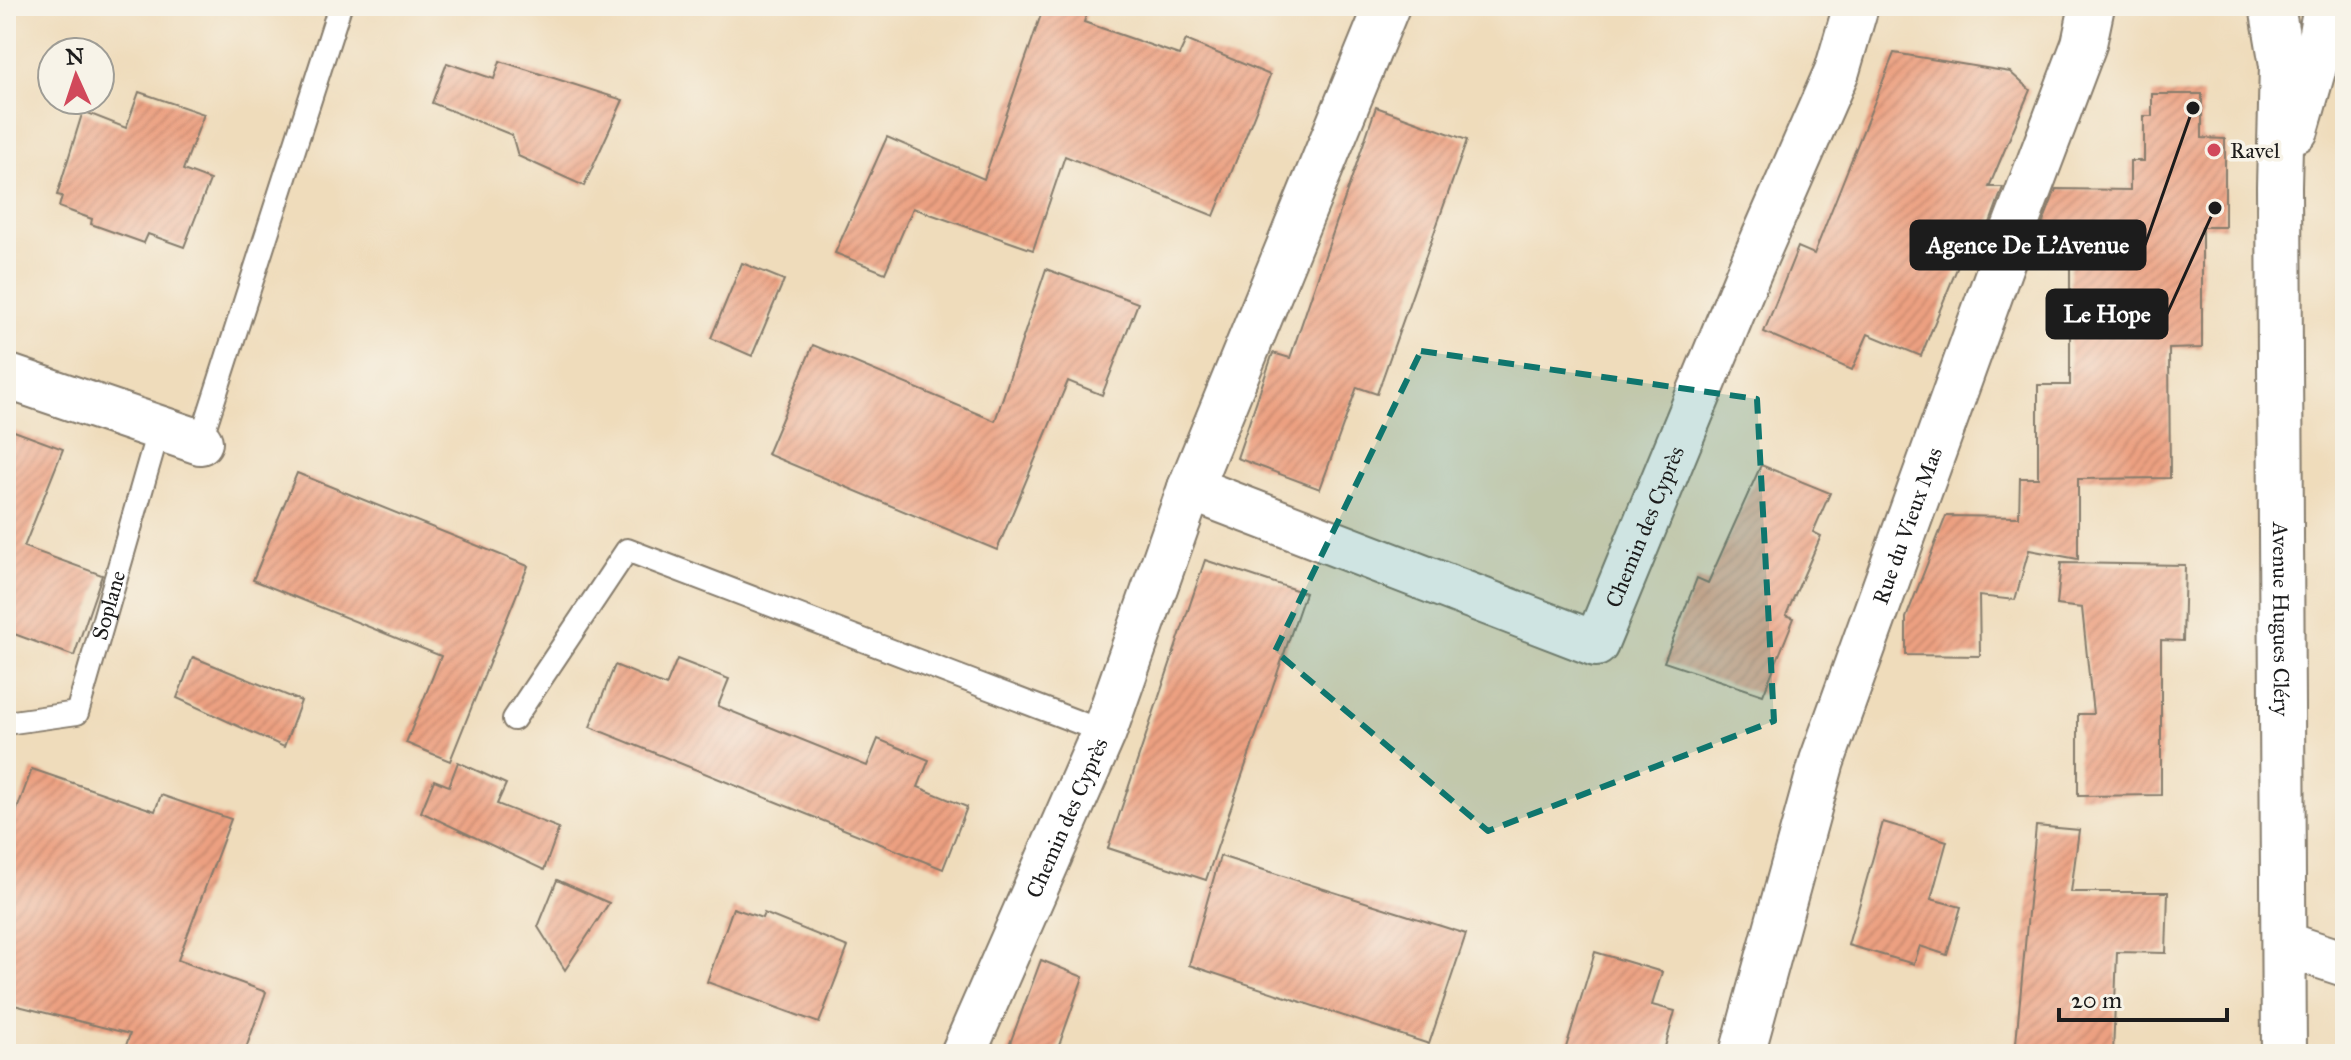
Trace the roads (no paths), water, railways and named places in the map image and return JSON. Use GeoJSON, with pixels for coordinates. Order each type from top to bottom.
{"type":"FeatureCollection","features":[{"type":"Feature","properties":{"kind":"street","name":"Chemin des Cyprès"},"geometry":{"type":"LineString","coordinates":[[963,1054],[1104,732],[1190,488],[1387,6]]}},
{"type":"Feature","properties":{"kind":"street","name":"Chemin des Cyprès"},"geometry":{"type":"LineString","coordinates":[[1190,488],[1596,644],[1749,272],[1837,71],[1856,6]]}},
{"type":"Feature","properties":{"kind":"street"},"geometry":{"type":"LineString","coordinates":[[2056,6],[2088,25]]}},
{"type":"Feature","properties":{"kind":"street"},"geometry":{"type":"LineString","coordinates":[[2272,6],[2282,65],[2279,186]]}},
{"type":"Feature","properties":{"kind":"street"},"geometry":{"type":"LineString","coordinates":[[2279,186],[2316,60],[2326,6]]}},
{"type":"Feature","properties":{"kind":"street","name":"Rue du Vieux Mas"},"geometry":{"type":"LineString","coordinates":[[1742,1054],[1822,761],[2088,25]]}},
{"type":"Feature","properties":{"kind":"street","name":"Avenue Hugues Cléry"},"geometry":{"type":"LineString","coordinates":[[2279,186],[2284,1054]]}},
{"type":"Feature","properties":{"kind":"street"},"geometry":{"type":"LineString","coordinates":[[6,376],[200,442]]}},
{"type":"Feature","properties":{"kind":"street"},"geometry":{"type":"LineString","coordinates":[[2284,944],[2345,964]]}},
{"type":"Feature","properties":{"kind":"lane"},"geometry":{"type":"LineString","coordinates":[[200,442],[340,6]]}},
{"type":"Feature","properties":{"kind":"lane","name":"Soplane"},"geometry":{"type":"LineString","coordinates":[[6,723],[77,713],[159,428]]}},
{"type":"Feature","properties":{"kind":"lane"},"geometry":{"type":"LineString","coordinates":[[514,719],[627,550],[1104,732]]}},
{"type":"Feature","properties":{"kind":"place","name":"Agence De L'Avenue"},"geometry":{"type":"Point","coordinates":[2193,108]}},
{"type":"Feature","properties":{"kind":"place","name":"Ravel"},"geometry":{"type":"Point","coordinates":[2214,150]}},
{"type":"Feature","properties":{"kind":"place","name":"Le Hope"},"geometry":{"type":"Point","coordinates":[2215,208]}}]}
